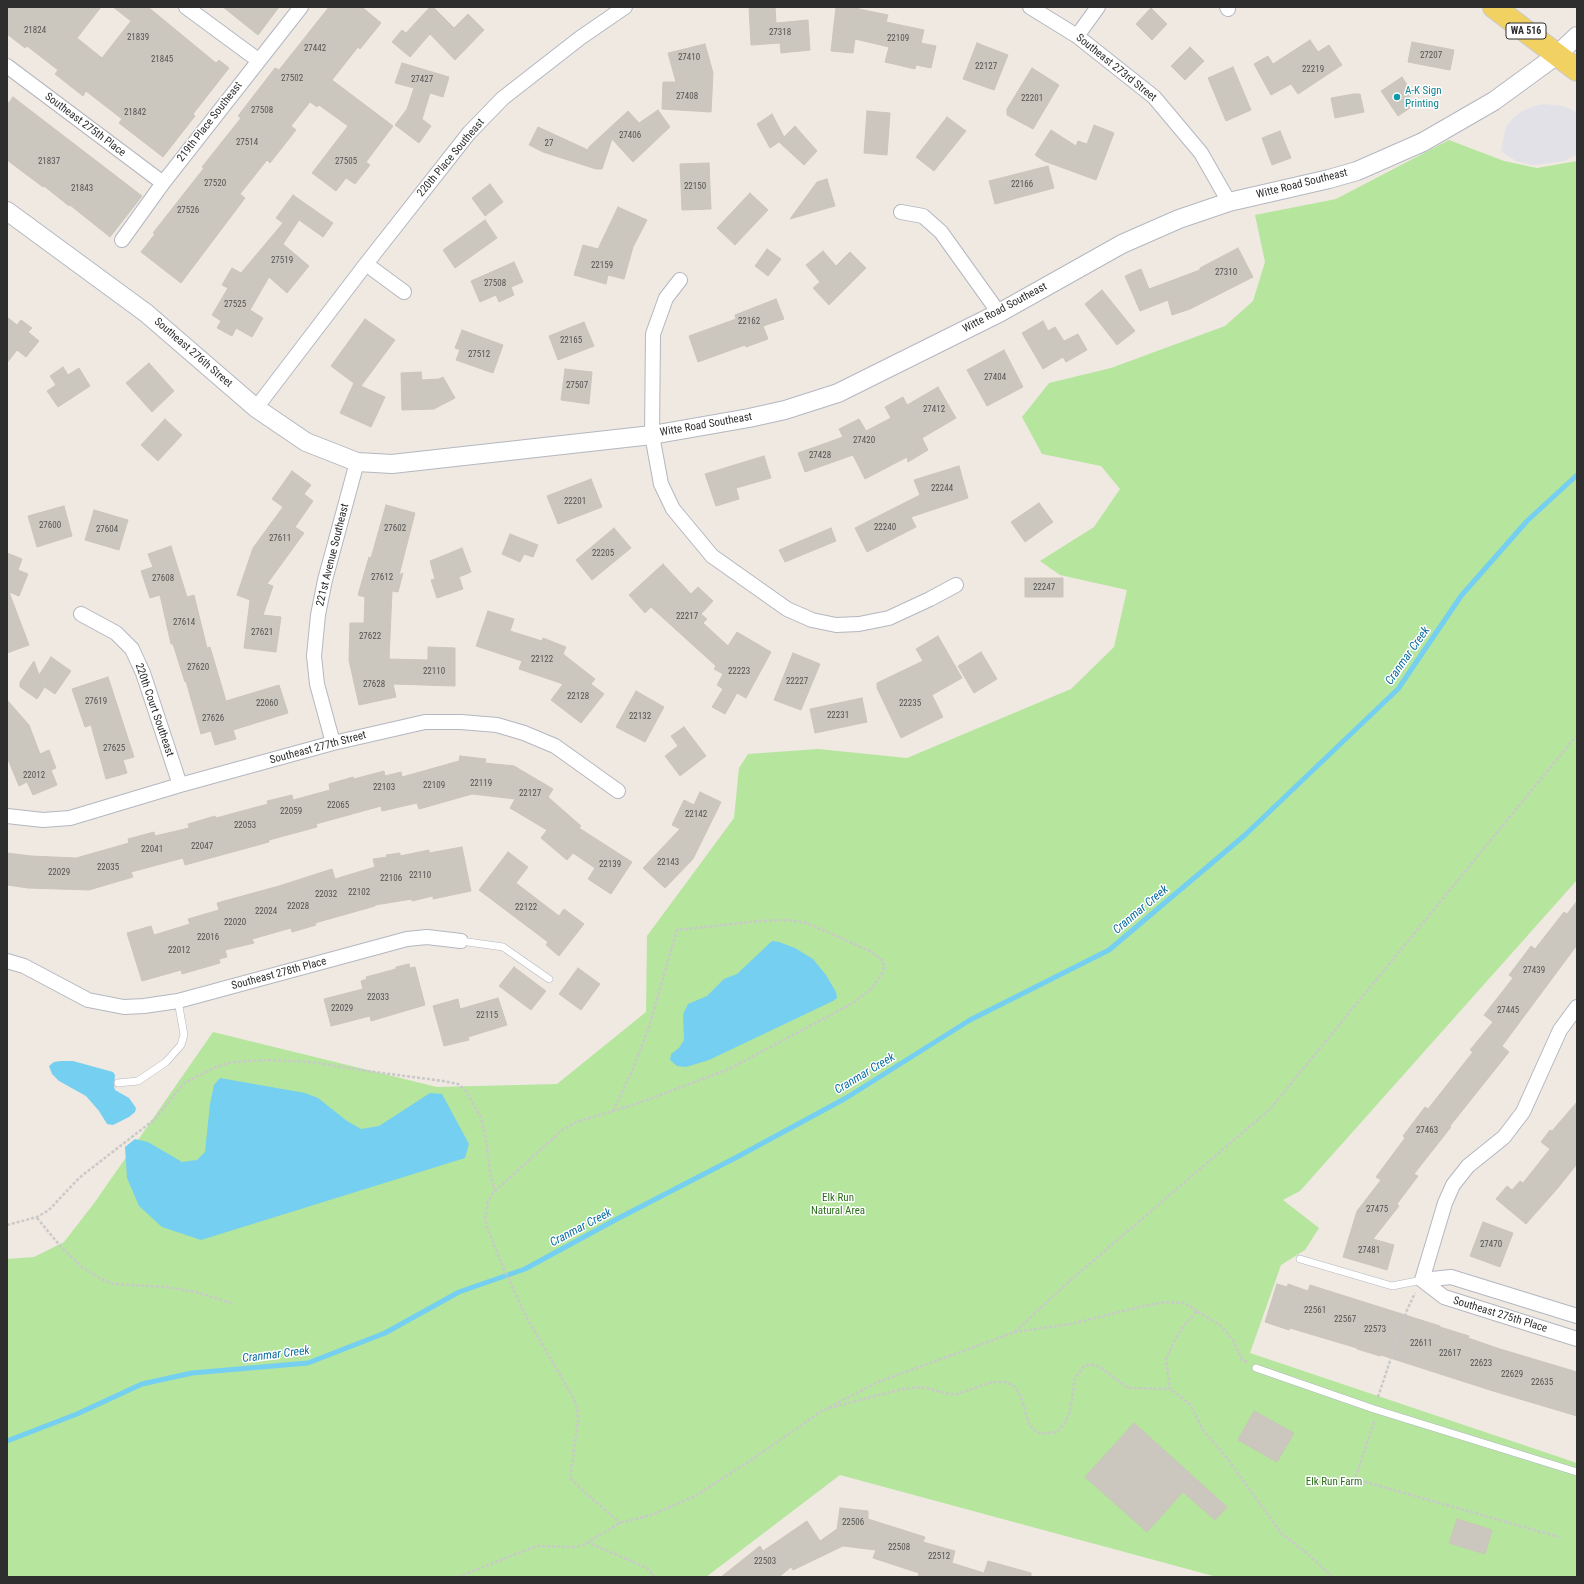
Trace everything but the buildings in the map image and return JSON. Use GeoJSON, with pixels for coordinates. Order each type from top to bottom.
{"type":"FeatureCollection","features":[{"type":"Feature","properties":{"kind":"main road","name":"WA 516"},"geometry":{"type":"LineString","coordinates":[[1494,7],[1577,70]]}},
{"type":"Feature","properties":{"kind":"street"},"geometry":{"type":"LineString","coordinates":[[186,7],[258,60]]}},
{"type":"Feature","properties":{"kind":"street","name":"219th Place Southeast"},"geometry":{"type":"LineString","coordinates":[[122,240],[162,183],[301,7]]}},
{"type":"Feature","properties":{"kind":"street","name":"220th Place Southeast"},"geometry":{"type":"LineString","coordinates":[[256,408],[366,264],[469,133],[504,98],[580,38],[625,7]]}},
{"type":"Feature","properties":{"kind":"street","name":"Southeast 273rd Street"},"geometry":{"type":"LineString","coordinates":[[1030,7],[1077,36],[1154,97],[1201,153],[1229,202]]}},
{"type":"Feature","properties":{"kind":"street"},"geometry":{"type":"LineString","coordinates":[[1077,36],[1098,7]]}},
{"type":"Feature","properties":{"kind":"street","name":"Witte Road Southeast"},"geometry":{"type":"LineString","coordinates":[[392,464],[652,435],[756,417],[785,410],[838,393],[999,313],[1122,244],[1179,219],[1229,202],[1357,171],[1416,145],[1463,120],[1494,101],[1558,55],[1577,36]]}},
{"type":"Feature","properties":{"kind":"street","name":"Southeast 275th Place"},"geometry":{"type":"LineString","coordinates":[[7,66],[162,183]]}},
{"type":"Feature","properties":{"kind":"street","name":"Southeast 276th Street"},"geometry":{"type":"LineString","coordinates":[[7,211],[146,312],[256,408],[306,442],[357,462],[392,464]]}},
{"type":"Feature","properties":{"kind":"street"},"geometry":{"type":"LineString","coordinates":[[901,212],[923,216],[941,232],[999,313]]}},
{"type":"Feature","properties":{"kind":"street"},"geometry":{"type":"LineString","coordinates":[[366,264],[404,292]]}},
{"type":"Feature","properties":{"kind":"street"},"geometry":{"type":"LineString","coordinates":[[680,280],[666,298],[653,334],[652,435],[661,484],[673,509],[712,556],[787,609],[812,620],[836,624],[859,624],[889,618],[956,585]]}},
{"type":"Feature","properties":{"kind":"street","name":"221st Avenue Southeast"},"geometry":{"type":"LineString","coordinates":[[333,744],[317,684],[314,656],[318,615],[325,580],[357,462]]}},
{"type":"Feature","properties":{"kind":"street","name":"220th Court Southeast"},"geometry":{"type":"LineString","coordinates":[[81,614],[116,633],[132,649],[143,673],[180,785]]}},
{"type":"Feature","properties":{"kind":"street","name":"Southeast 277th Street"},"geometry":{"type":"LineString","coordinates":[[7,816],[43,820],[70,818],[180,785],[333,744],[425,722],[461,722],[497,725],[524,733],[555,746],[618,791]]}},
{"type":"Feature","properties":{"kind":"street","name":"Southeast 278th Place"},"geometry":{"type":"LineString","coordinates":[[7,961],[24,966],[88,1000],[124,1007],[144,1006],[178,1001],[407,939],[427,937],[461,941]]}},
{"type":"Feature","properties":{"kind":"street"},"geometry":{"type":"LineString","coordinates":[[1422,1280],[1445,1203],[1453,1185],[1468,1166],[1504,1137],[1523,1112],[1560,1030],[1577,1007]]}},
{"type":"Feature","properties":{"kind":"street","name":"Southeast 275th Place"},"geometry":{"type":"LineString","coordinates":[[1422,1280],[1451,1277],[1577,1316]]}},
{"type":"Feature","properties":{"kind":"street","name":"Southeast 275th Place"},"geometry":{"type":"LineString","coordinates":[[1422,1280],[1444,1297],[1577,1339]]}},
{"type":"Feature","properties":{"kind":"lane","name":"Southeast 278th Place"},"geometry":{"type":"LineString","coordinates":[[461,941],[503,947],[549,979]]}},
{"type":"Feature","properties":{"kind":"lane"},"geometry":{"type":"LineString","coordinates":[[118,1083],[138,1081],[166,1062],[181,1045],[184,1035],[178,1001]]}},
{"type":"Feature","properties":{"kind":"lane"},"geometry":{"type":"LineString","coordinates":[[1300,1259],[1392,1286],[1422,1280]]}},
{"type":"Feature","properties":{"kind":"lane"},"geometry":{"type":"LineString","coordinates":[[1256,1368],[1376,1409],[1577,1472]]}},
{"type":"Feature","properties":{"kind":"path"},"geometry":{"type":"LineString","coordinates":[[1015,1332],[1075,1275],[1271,1108],[1577,735]]}},
{"type":"Feature","properties":{"kind":"path"},"geometry":{"type":"LineString","coordinates":[[613,1111],[632,1071],[648,1030],[677,930],[760,921],[787,920],[807,923],[870,950],[883,961],[884,968],[881,976],[870,990],[853,1003],[729,1068],[704,1079],[636,1104],[613,1111],[576,1122],[562,1130],[495,1191],[488,1202],[485,1218],[488,1230],[503,1268],[528,1320],[574,1399],[578,1409],[578,1421],[570,1478],[620,1523]]}},
{"type":"Feature","properties":{"kind":"path"},"geometry":{"type":"LineString","coordinates":[[7,1225],[37,1218],[49,1210],[79,1178],[127,1139],[155,1119],[180,1086],[216,1066],[232,1062],[268,1060],[323,1063],[458,1084],[466,1091],[480,1118],[486,1139],[490,1174],[495,1191]]}},
{"type":"Feature","properties":{"kind":"path"},"geometry":{"type":"LineString","coordinates":[[37,1218],[62,1248],[83,1268],[105,1281],[114,1284],[166,1287],[196,1292],[232,1303]]}},
{"type":"Feature","properties":{"kind":"path"},"geometry":{"type":"LineString","coordinates":[[1422,1280],[1406,1310],[1355,1479],[1559,1537]]}},
{"type":"Feature","properties":{"kind":"path"},"geometry":{"type":"LineString","coordinates":[[458,1577],[536,1546],[581,1546],[620,1523],[651,1515],[695,1496],[748,1462],[823,1410],[878,1382],[1015,1332],[1070,1324],[1166,1302],[1184,1303],[1220,1326],[1233,1340],[1242,1360],[1256,1368]]}},
{"type":"Feature","properties":{"kind":"path"},"geometry":{"type":"LineString","coordinates":[[1170,1388],[1166,1359],[1182,1328],[1197,1311]]}},
{"type":"Feature","properties":{"kind":"path"},"geometry":{"type":"LineString","coordinates":[[823,1410],[903,1389],[921,1387],[954,1395],[992,1382],[1006,1382],[1015,1387],[1021,1397],[1029,1424],[1034,1430],[1042,1434],[1057,1432],[1065,1423],[1070,1412],[1075,1379],[1083,1367],[1091,1364],[1100,1367],[1128,1388],[1170,1388],[1190,1404],[1203,1430],[1226,1457],[1282,1534],[1308,1554],[1332,1577]]}},
{"type":"Feature","properties":{"kind":"path"},"geometry":{"type":"LineString","coordinates":[[587,1542],[647,1568],[655,1577]]}},
{"type":"Feature","properties":{"kind":"shaded area"},"geometry":{"type":"Polygon","coordinates":[[[1543,104],[1563,106],[1577,113],[1577,154],[1565,161],[1532,165],[1516,161],[1501,151],[1506,127],[1515,116],[1522,111],[1543,104]]]}},
{"type":"Feature","properties":{"kind":"green space"},"geometry":{"type":"Polygon","coordinates":[[[1449,140],[1504,161],[1537,168],[1577,161],[1577,880],[1300,1191],[1283,1200],[1319,1228],[1305,1250],[1281,1265],[1250,1353],[1577,1463],[1577,1577],[1217,1577],[840,1475],[706,1577],[7,1577],[7,1259],[34,1257],[64,1242],[95,1202],[213,1032],[437,1087],[557,1084],[646,1012],[647,936],[734,818],[739,768],[748,754],[818,749],[907,758],[1071,689],[1114,647],[1127,590],[1060,575],[1040,561],[1094,527],[1120,489],[1101,466],[1042,454],[1022,417],[1049,383],[1111,368],[1225,326],[1253,301],[1265,262],[1255,215],[1336,199],[1449,140]]]}},
{"type":"Feature","properties":{"kind":"water"},"geometry":{"type":"Polygon","coordinates":[[[772,941],[795,948],[813,959],[826,975],[836,992],[837,998],[709,1060],[686,1067],[677,1066],[670,1060],[671,1054],[679,1048],[684,1040],[683,1014],[688,1004],[707,996],[724,979],[737,974],[772,941]]]}},
{"type":"Feature","properties":{"kind":"water"},"geometry":{"type":"Polygon","coordinates":[[[73,1061],[113,1072],[115,1075],[115,1090],[129,1098],[136,1108],[135,1112],[129,1117],[113,1125],[107,1124],[99,1111],[86,1096],[59,1081],[52,1074],[49,1066],[54,1062],[73,1061]]]}},
{"type":"Feature","properties":{"kind":"water"},"geometry":{"type":"Polygon","coordinates":[[[220,1078],[305,1093],[318,1098],[347,1121],[361,1129],[379,1126],[430,1093],[442,1094],[469,1144],[465,1158],[201,1240],[162,1227],[139,1206],[127,1178],[125,1147],[135,1139],[148,1142],[182,1162],[197,1160],[205,1152],[210,1104],[214,1085],[220,1078]]]}},
{"type":"Feature","properties":{"kind":"waterway","name":"Cranmar Creek"},"geometry":{"type":"LineString","coordinates":[[7,1441],[77,1414],[142,1384],[192,1373],[308,1363],[385,1333],[459,1292],[525,1269],[617,1219],[737,1157],[846,1098],[970,1020],[1109,950],[1245,835],[1398,689],[1461,596],[1527,521],[1577,475]]}},
{"type":"Feature","properties":{"kind":"place","name":"A-K Sign Printing"},"geometry":{"type":"Point","coordinates":[1397,97]}},
{"type":"Feature","properties":{"kind":"park label","name":"Elk Run Natural Area"},"geometry":{"type":"Point","coordinates":[838,1204]}},
{"type":"Feature","properties":{"kind":"park label","name":"Elk Run Farm"},"geometry":{"type":"Point","coordinates":[1334,1482]}}]}
